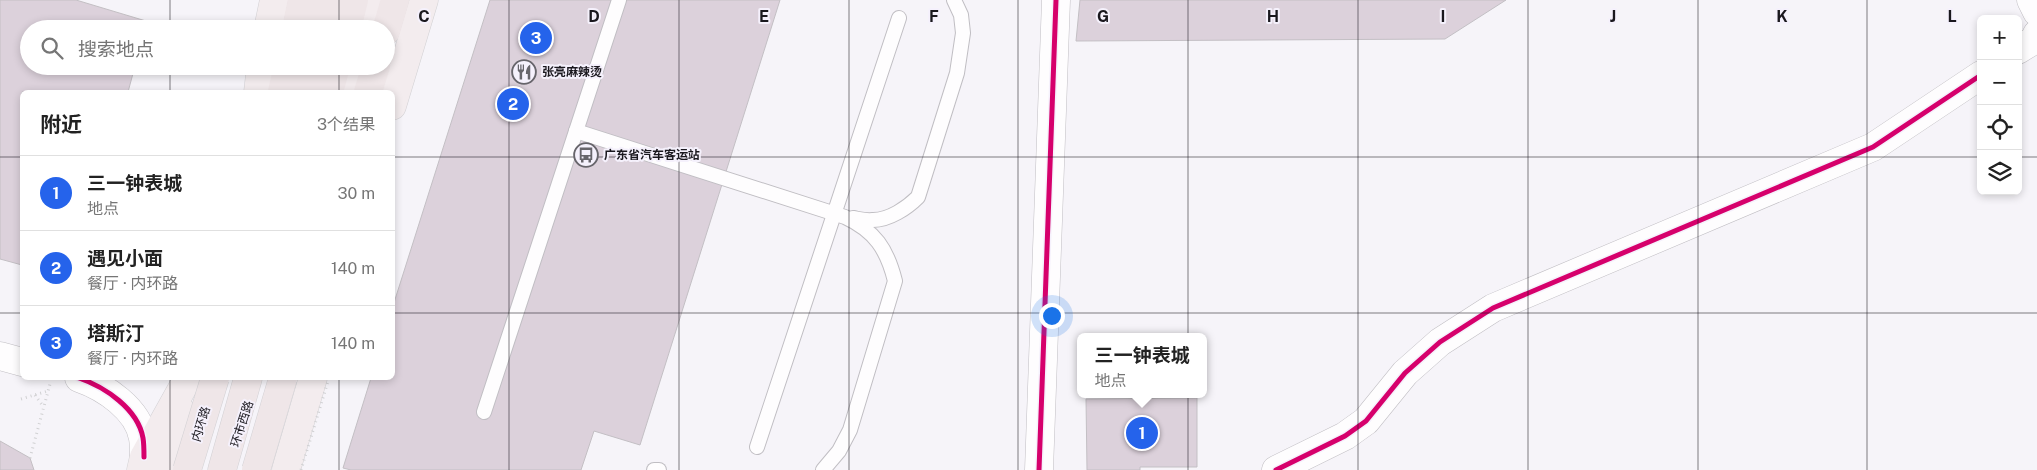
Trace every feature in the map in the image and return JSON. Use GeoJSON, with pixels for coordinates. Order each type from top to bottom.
{"type":"FeatureCollection","features":[{"type":"Feature","properties":{"kind":"highway"},"geometry":{"type":"LineString","coordinates":[[298,20],[302,0]]}},
{"type":"Feature","properties":{"kind":"highway"},"geometry":{"type":"LineString","coordinates":[[323,20],[329,0]]}},
{"type":"Feature","properties":{"kind":"highway"},"geometry":{"type":"LineString","coordinates":[[349,20],[354,0]]}},
{"type":"Feature","properties":{"kind":"highway"},"geometry":{"type":"LineString","coordinates":[[390,20],[396,0]]}},
{"type":"Feature","properties":{"kind":"highway"},"geometry":{"type":"LineString","coordinates":[[282,90],[286,75]]}},
{"type":"Feature","properties":{"kind":"highway"},"geometry":{"type":"LineString","coordinates":[[304,90],[308,75]]}},
{"type":"Feature","properties":{"kind":"highway"},"geometry":{"type":"LineString","coordinates":[[330,90],[334,75]]}},
{"type":"Feature","properties":{"kind":"highway"},"geometry":{"type":"LineString","coordinates":[[369,90],[373,75]]}},
{"type":"Feature","properties":{"kind":"highway","name":"内环路"},"geometry":{"type":"LineString","coordinates":[[187,470],[214,380]]}},
{"type":"Feature","properties":{"kind":"highway"},"geometry":{"type":"LineString","coordinates":[[222,470],[247,380]]}},
{"type":"Feature","properties":{"kind":"highway"},"geometry":{"type":"LineString","coordinates":[[256,470],[283,380]]}},
{"type":"Feature","properties":{"kind":"main road"},"geometry":{"type":"LineString","coordinates":[[270,20],[274,0]]}},
{"type":"Feature","properties":{"kind":"main road"},"geometry":{"type":"LineString","coordinates":[[309,20],[314,0]]}},
{"type":"Feature","properties":{"kind":"main road"},"geometry":{"type":"LineString","coordinates":[[366,20],[372,0]]}},
{"type":"Feature","properties":{"kind":"main road"},"geometry":{"type":"LineString","coordinates":[[395,96],[424,0]]}},
{"type":"Feature","properties":{"kind":"main road"},"geometry":{"type":"LineString","coordinates":[[258,90],[261,75]]}},
{"type":"Feature","properties":{"kind":"main road"},"geometry":{"type":"LineString","coordinates":[[288,90],[292,75]]}},
{"type":"Feature","properties":{"kind":"main road"},"geometry":{"type":"LineString","coordinates":[[348,90],[352,75]]}},
{"type":"Feature","properties":{"kind":"main road"},"geometry":{"type":"LineString","coordinates":[[150,466],[187,380]]}},
{"type":"Feature","properties":{"kind":"main road"},"geometry":{"type":"LineString","coordinates":[[150,466],[192,380]]}},
{"type":"Feature","properties":{"kind":"main road","name":"环市西路"},"geometry":{"type":"LineString","coordinates":[[227,470],[256,380]]}},
{"type":"Feature","properties":{"kind":"main road"},"geometry":{"type":"LineString","coordinates":[[286,470],[312,380]]}},
{"type":"Feature","properties":{"kind":"street"},"geometry":{"type":"LineString","coordinates":[[1039,470],[1056,0]]}},
{"type":"Feature","properties":{"kind":"street"},"geometry":{"type":"LineString","coordinates":[[2031,0],[2037,12]]}},
{"type":"Feature","properties":{"kind":"street"},"geometry":{"type":"LineString","coordinates":[[2022,48],[2034,40],[2037,34]]}},
{"type":"Feature","properties":{"kind":"street"},"geometry":{"type":"LineString","coordinates":[[1276,470],[1345,436],[1366,421],[1405,373],[1440,342],[1493,308],[1873,147],[1977,78]]}},
{"type":"Feature","properties":{"kind":"street"},"geometry":{"type":"LineString","coordinates":[[0,356],[20,361]]}},
{"type":"Feature","properties":{"kind":"street"},"geometry":{"type":"LineString","coordinates":[[84,380],[101,387],[130,412],[143,436],[150,466]]}},
{"type":"Feature","properties":{"kind":"lane"},"geometry":{"type":"LineString","coordinates":[[484,412],[619,0]]}},
{"type":"Feature","properties":{"kind":"lane"},"geometry":{"type":"LineString","coordinates":[[840,215],[874,220],[896,213],[909,206],[918,197],[957,72],[962,32],[961,15],[954,0]]}},
{"type":"Feature","properties":{"kind":"lane"},"geometry":{"type":"LineString","coordinates":[[757,447],[840,215],[899,18]]}},
{"type":"Feature","properties":{"kind":"lane"},"geometry":{"type":"LineString","coordinates":[[576,131],[840,215],[862,225],[879,241],[891,265],[895,281],[850,430],[839,452],[823,470]]}},
{"type":"Feature","properties":{"kind":"path"},"geometry":{"type":"LineString","coordinates":[[30,458],[51,380]]}},
{"type":"Feature","properties":{"kind":"path"},"geometry":{"type":"LineString","coordinates":[[301,470],[328,380]]}},
{"type":"Feature","properties":{"kind":"path"},"geometry":{"type":"LineString","coordinates":[[21,399],[48,391]]}},
{"type":"Feature","properties":{"kind":"path"},"geometry":{"type":"LineString","coordinates":[[35,395],[43,406]]}},
{"type":"Feature","properties":{"kind":"building"},"geometry":{"type":"Polygon","coordinates":[[[0,0],[76,0],[143,20],[20,20],[20,75],[133,75],[129,90],[20,90],[20,264],[0,259],[0,0]]]}},
{"type":"Feature","properties":{"kind":"building","name":"广东省汽车客运站"},"geometry":{"type":"Polygon","coordinates":[[[490,0],[780,0],[640,445],[594,431],[581,470],[351,470],[343,468],[370,380],[395,380],[395,300],[490,0]]]}},
{"type":"Feature","properties":{"kind":"building"},"geometry":{"type":"Polygon","coordinates":[[[1080,0],[1506,0],[1445,39],[1076,41],[1080,0]]]}},
{"type":"Feature","properties":{"kind":"building"},"geometry":{"type":"Polygon","coordinates":[[[1197,398],[1197,467],[1140,467],[1140,470],[1087,470],[1086,399],[1197,398]]]}},
{"type":"Feature","properties":{"kind":"building"},"geometry":{"type":"Polygon","coordinates":[[[0,441],[30,458],[34,470],[0,470],[0,441]]]}},
{"type":"Feature","properties":{"kind":"cycle path"},"geometry":{"type":"LineString","coordinates":[[1039,470],[1056,0]]}},
{"type":"Feature","properties":{"kind":"cycle path"},"geometry":{"type":"LineString","coordinates":[[1276,470],[1345,436],[1366,421],[1405,373],[1440,342],[1493,308],[1873,147],[1977,78]]}},
{"type":"Feature","properties":{"kind":"cycle path"},"geometry":{"type":"LineString","coordinates":[[84,380],[109,393],[135,418],[140,427],[144,457]]}},
{"type":"Feature","properties":{"kind":"place","name":"塔斯汀"},"geometry":{"type":"Point","coordinates":[536,38]}},
{"type":"Feature","properties":{"kind":"place","name":"张亮麻辣烫"},"geometry":{"type":"Point","coordinates":[524,72]}},
{"type":"Feature","properties":{"kind":"place","name":"遇见小面"},"geometry":{"type":"Point","coordinates":[513,104]}},
{"type":"Feature","properties":{"kind":"place","name":"广东省汽车客运站"},"geometry":{"type":"Point","coordinates":[586,155]}},
{"type":"Feature","properties":{"kind":"place","name":"三一钟表城"},"geometry":{"type":"Point","coordinates":[1142,433]}}]}
